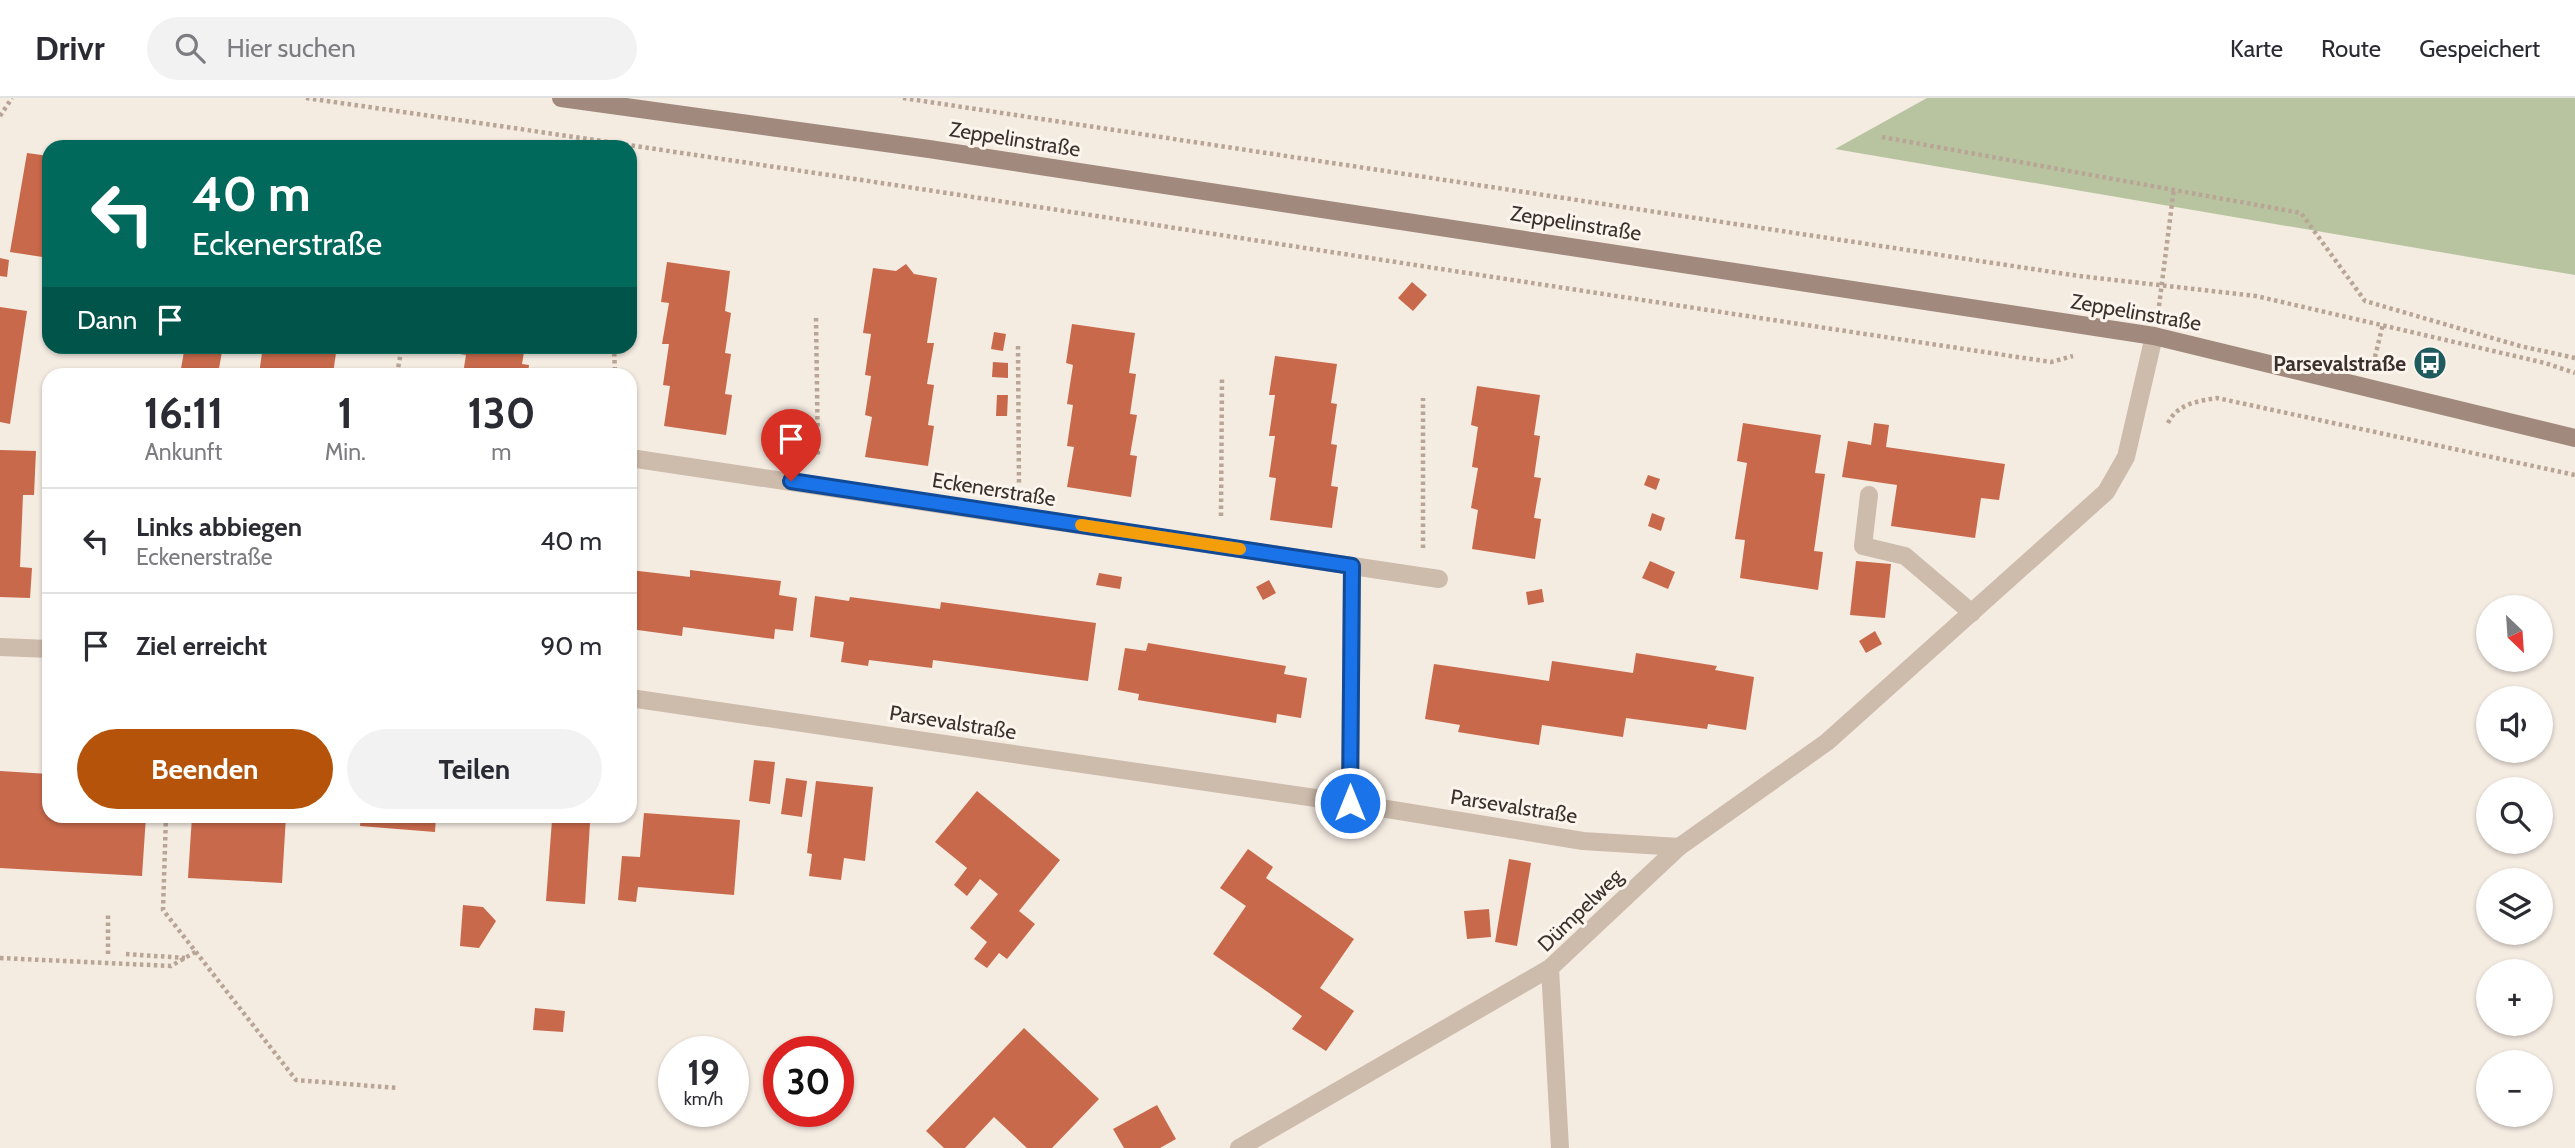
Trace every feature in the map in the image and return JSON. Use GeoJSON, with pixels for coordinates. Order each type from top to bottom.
{"type":"FeatureCollection","features":[{"type":"Feature","properties":{"kind":"main road","name":"Zeppelinstraße"},"geometry":{"type":"LineString","coordinates":[[561,98],[929,149],[2154,336],[2575,438]]}},
{"type":"Feature","properties":{"kind":"street"},"geometry":{"type":"LineString","coordinates":[[1679,847],[1827,742],[2106,492],[2126,457],[2154,336]]}},
{"type":"Feature","properties":{"kind":"street","name":"Eckenerstraße"},"geometry":{"type":"LineString","coordinates":[[637,459],[1431,578]]}},
{"type":"Feature","properties":{"kind":"street"},"geometry":{"type":"LineString","coordinates":[[1870,495],[1863,546],[1905,556],[1972,613]]}},
{"type":"Feature","properties":{"kind":"street"},"geometry":{"type":"LineString","coordinates":[[1350,803],[1352,566]]}},
{"type":"Feature","properties":{"kind":"street"},"geometry":{"type":"LineString","coordinates":[[0,647],[42,649]]}},
{"type":"Feature","properties":{"kind":"street","name":"Parsevalstraße"},"geometry":{"type":"LineString","coordinates":[[637,699],[1350,803],[1583,841],[1679,847]]}},
{"type":"Feature","properties":{"kind":"street","name":"Dümpelweg"},"geometry":{"type":"LineString","coordinates":[[1560,1148],[1550,968],[1679,847]]}},
{"type":"Feature","properties":{"kind":"street"},"geometry":{"type":"LineString","coordinates":[[1239,1148],[1550,968]]}},
{"type":"Feature","properties":{"kind":"path"},"geometry":{"type":"LineString","coordinates":[[0,116],[12,98]]}},
{"type":"Feature","properties":{"kind":"path"},"geometry":{"type":"LineString","coordinates":[[306,98],[598,140]]}},
{"type":"Feature","properties":{"kind":"path"},"geometry":{"type":"LineString","coordinates":[[903,98],[2080,276],[2256,296],[2518,356],[2575,373]]}},
{"type":"Feature","properties":{"kind":"path"},"geometry":{"type":"LineString","coordinates":[[1882,137],[2301,213],[2365,301],[2519,346],[2575,358]]}},
{"type":"Feature","properties":{"kind":"path"},"geometry":{"type":"LineString","coordinates":[[637,146],[884,181],[1402,265],[2051,362],[2076,355]]}},
{"type":"Feature","properties":{"kind":"path"},"geometry":{"type":"LineString","coordinates":[[2154,336],[2174,188]]}},
{"type":"Feature","properties":{"kind":"path"},"geometry":{"type":"LineString","coordinates":[[816,318],[818,484]]}},
{"type":"Feature","properties":{"kind":"path"},"geometry":{"type":"LineString","coordinates":[[1018,346],[1019,516]]}},
{"type":"Feature","properties":{"kind":"path"},"geometry":{"type":"LineString","coordinates":[[1221,546],[1222,377]]}},
{"type":"Feature","properties":{"kind":"path"},"geometry":{"type":"LineString","coordinates":[[1423,398],[1431,578]]}},
{"type":"Feature","properties":{"kind":"path"},"geometry":{"type":"LineString","coordinates":[[2131,432],[2163,436],[2172,416],[2191,402],[2217,398],[2575,475]]}},
{"type":"Feature","properties":{"kind":"path"},"geometry":{"type":"LineString","coordinates":[[166,823],[163,909],[296,1080],[397,1088]]}},
{"type":"Feature","properties":{"kind":"path"},"geometry":{"type":"LineString","coordinates":[[108,912],[108,954]]}},
{"type":"Feature","properties":{"kind":"path"},"geometry":{"type":"LineString","coordinates":[[0,958],[171,967],[197,951]]}},
{"type":"Feature","properties":{"kind":"path"},"geometry":{"type":"LineString","coordinates":[[126,954],[185,958]]}},
{"type":"Feature","properties":{"kind":"green space"},"geometry":{"type":"Polygon","coordinates":[[[1927,98],[2575,98],[2575,275],[1835,149],[1927,98]]]}},
{"type":"Feature","properties":{"kind":"building"},"geometry":{"type":"Polygon","coordinates":[[[27,153],[42,155],[42,257],[10,252],[27,153]]]}},
{"type":"Feature","properties":{"kind":"building"},"geometry":{"type":"Polygon","coordinates":[[[0,258],[9,260],[7,277],[0,276],[0,258]]]}},
{"type":"Feature","properties":{"kind":"building"},"geometry":{"type":"Polygon","coordinates":[[[667,262],[730,271],[725,311],[731,313],[725,353],[731,354],[725,394],[732,395],[726,435],[664,426],[670,386],[663,385],[669,344],[662,344],[669,303],[661,302],[667,262]]]}},
{"type":"Feature","properties":{"kind":"building"},"geometry":{"type":"Polygon","coordinates":[[[906,264],[914,274],[937,278],[927,343],[934,343],[927,384],[934,385],[928,425],[934,426],[928,466],[865,457],[872,417],[865,415],[871,376],[865,375],[871,334],[863,333],[873,268],[896,271],[906,264]]]}},
{"type":"Feature","properties":{"kind":"building"},"geometry":{"type":"Polygon","coordinates":[[[1412,282],[1427,295],[1413,311],[1398,298],[1412,282]]]}},
{"type":"Feature","properties":{"kind":"building"},"geometry":{"type":"Polygon","coordinates":[[[0,307],[27,311],[10,424],[0,422],[0,307]]]}},
{"type":"Feature","properties":{"kind":"building"},"geometry":{"type":"Polygon","coordinates":[[[1072,324],[1135,333],[1129,373],[1136,374],[1130,414],[1137,415],[1130,455],[1137,456],[1131,497],[1067,487],[1074,447],[1067,446],[1073,405],[1067,404],[1073,365],[1066,363],[1072,324]]]}},
{"type":"Feature","properties":{"kind":"building"},"geometry":{"type":"Polygon","coordinates":[[[994,332],[1006,334],[1003,351],[991,349],[994,332]]]}},
{"type":"Feature","properties":{"kind":"building"},"geometry":{"type":"Polygon","coordinates":[[[184,354],[222,354],[219,368],[181,368],[184,354]]]}},
{"type":"Feature","properties":{"kind":"building"},"geometry":{"type":"Polygon","coordinates":[[[262,354],[336,354],[334,368],[260,368],[262,354]]]}},
{"type":"Feature","properties":{"kind":"building"},"geometry":{"type":"Polygon","coordinates":[[[460,354],[524,354],[522,364],[529,365],[529,368],[464,368],[466,355],[460,354]]]}},
{"type":"Feature","properties":{"kind":"building"},"geometry":{"type":"Polygon","coordinates":[[[1275,356],[1337,364],[1331,403],[1337,404],[1331,444],[1337,445],[1331,486],[1338,487],[1332,528],[1270,520],[1276,478],[1269,477],[1275,436],[1269,436],[1275,395],[1269,395],[1275,356]]]}},
{"type":"Feature","properties":{"kind":"building"},"geometry":{"type":"Polygon","coordinates":[[[993,362],[1008,363],[1008,378],[992,377],[993,362]]]}},
{"type":"Feature","properties":{"kind":"building"},"geometry":{"type":"Polygon","coordinates":[[[1477,386],[1540,395],[1534,435],[1540,436],[1534,477],[1541,478],[1534,518],[1541,519],[1535,559],[1472,549],[1478,510],[1471,508],[1478,468],[1472,467],[1478,427],[1471,425],[1477,386]]]}},
{"type":"Feature","properties":{"kind":"building"},"geometry":{"type":"Polygon","coordinates":[[[997,395],[1008,395],[1007,416],[996,416],[997,395]]]}},
{"type":"Feature","properties":{"kind":"building"},"geometry":{"type":"Polygon","coordinates":[[[1743,423],[1821,435],[1815,473],[1825,474],[1814,551],[1823,552],[1818,590],[1740,578],[1745,540],[1735,539],[1747,463],[1737,461],[1743,423]]]}},
{"type":"Feature","properties":{"kind":"building"},"geometry":{"type":"Polygon","coordinates":[[[1874,423],[1889,425],[1886,447],[2005,464],[1999,500],[1981,498],[1975,538],[1891,526],[1897,485],[1842,477],[1848,441],[1871,445],[1874,423]]]}},
{"type":"Feature","properties":{"kind":"building"},"geometry":{"type":"Polygon","coordinates":[[[0,450],[36,451],[34,495],[23,495],[20,567],[32,568],[30,598],[0,597],[0,450]]]}},
{"type":"Feature","properties":{"kind":"building"},"geometry":{"type":"Polygon","coordinates":[[[1648,475],[1660,479],[1656,490],[1644,485],[1648,475]]]}},
{"type":"Feature","properties":{"kind":"building"},"geometry":{"type":"Polygon","coordinates":[[[1652,513],[1665,518],[1661,531],[1648,526],[1652,513]]]}},
{"type":"Feature","properties":{"kind":"building"},"geometry":{"type":"Polygon","coordinates":[[[1650,561],[1675,572],[1668,589],[1642,578],[1650,561]]]}},
{"type":"Feature","properties":{"kind":"building"},"geometry":{"type":"Polygon","coordinates":[[[1856,561],[1891,564],[1885,618],[1850,615],[1856,561]]]}},
{"type":"Feature","properties":{"kind":"building"},"geometry":{"type":"Polygon","coordinates":[[[690,570],[781,581],[779,595],[797,598],[793,631],[775,629],[774,639],[683,627],[682,636],[637,630],[637,571],[690,577],[690,570]]]}},
{"type":"Feature","properties":{"kind":"building"},"geometry":{"type":"Polygon","coordinates":[[[1099,573],[1122,577],[1120,589],[1096,585],[1099,573]]]}},
{"type":"Feature","properties":{"kind":"building"},"geometry":{"type":"Polygon","coordinates":[[[1269,580],[1276,593],[1263,600],[1256,587],[1269,580]]]}},
{"type":"Feature","properties":{"kind":"building"},"geometry":{"type":"Polygon","coordinates":[[[1542,589],[1544,602],[1528,605],[1526,592],[1542,589]]]}},
{"type":"Feature","properties":{"kind":"building"},"geometry":{"type":"Polygon","coordinates":[[[815,596],[849,601],[850,597],[940,609],[941,602],[1096,623],[1088,681],[933,660],[932,668],[869,660],[868,666],[841,662],[844,642],[810,637],[815,596]]]}},
{"type":"Feature","properties":{"kind":"building"},"geometry":{"type":"Polygon","coordinates":[[[1875,631],[1882,644],[1866,653],[1859,641],[1875,631]]]}},
{"type":"Feature","properties":{"kind":"building"},"geometry":{"type":"Polygon","coordinates":[[[1148,643],[1286,666],[1284,674],[1307,678],[1301,718],[1277,714],[1276,723],[1138,700],[1139,694],[1118,690],[1125,648],[1146,651],[1148,643]]]}},
{"type":"Feature","properties":{"kind":"building"},"geometry":{"type":"Polygon","coordinates":[[[1636,653],[1717,666],[1715,670],[1754,677],[1746,730],[1708,724],[1707,729],[1626,718],[1623,737],[1542,725],[1539,745],[1458,732],[1460,725],[1425,719],[1434,664],[1549,681],[1552,661],[1633,673],[1636,653]]]}},
{"type":"Feature","properties":{"kind":"building"},"geometry":{"type":"Polygon","coordinates":[[[754,760],[775,762],[770,804],[749,801],[754,760]]]}},
{"type":"Feature","properties":{"kind":"building"},"geometry":{"type":"Polygon","coordinates":[[[0,771],[42,774],[42,823],[146,823],[142,876],[0,868],[0,771]]]}},
{"type":"Feature","properties":{"kind":"building"},"geometry":{"type":"Polygon","coordinates":[[[786,778],[807,781],[802,817],[781,814],[786,778]]]}},
{"type":"Feature","properties":{"kind":"building"},"geometry":{"type":"Polygon","coordinates":[[[816,781],[873,787],[865,861],[844,858],[841,880],[809,876],[812,854],[807,853],[816,781]]]}},
{"type":"Feature","properties":{"kind":"building"},"geometry":{"type":"Polygon","coordinates":[[[977,791],[1060,860],[1019,911],[1035,924],[1007,959],[999,953],[987,968],[974,959],[987,942],[970,928],[998,894],[980,879],[967,896],[954,885],[967,868],[935,842],[977,791]]]}},
{"type":"Feature","properties":{"kind":"building"},"geometry":{"type":"Polygon","coordinates":[[[644,813],[740,820],[734,895],[638,887],[636,902],[618,900],[622,856],[640,857],[644,813]]]}},
{"type":"Feature","properties":{"kind":"building"},"geometry":{"type":"Polygon","coordinates":[[[192,823],[286,823],[282,883],[188,878],[192,823]]]}},
{"type":"Feature","properties":{"kind":"building"},"geometry":{"type":"Polygon","coordinates":[[[360,823],[436,823],[435,832],[360,826],[360,823]]]}},
{"type":"Feature","properties":{"kind":"building"},"geometry":{"type":"Polygon","coordinates":[[[552,823],[590,823],[585,904],[546,901],[552,823]]]}},
{"type":"Feature","properties":{"kind":"building"},"geometry":{"type":"Polygon","coordinates":[[[1248,849],[1273,867],[1266,878],[1354,939],[1320,988],[1354,1011],[1326,1051],[1292,1029],[1302,1016],[1213,954],[1246,906],[1220,888],[1248,849]]]}},
{"type":"Feature","properties":{"kind":"building"},"geometry":{"type":"Polygon","coordinates":[[[1509,859],[1531,863],[1517,946],[1495,942],[1509,859]]]}},
{"type":"Feature","properties":{"kind":"building"},"geometry":{"type":"Polygon","coordinates":[[[463,905],[483,907],[496,921],[479,948],[460,946],[463,905]]]}},
{"type":"Feature","properties":{"kind":"building"},"geometry":{"type":"Polygon","coordinates":[[[1489,909],[1491,937],[1467,939],[1464,911],[1489,909]]]}},
{"type":"Feature","properties":{"kind":"building"},"geometry":{"type":"Polygon","coordinates":[[[535,1008],[565,1011],[563,1032],[533,1030],[535,1008]]]}},
{"type":"Feature","properties":{"kind":"building"},"geometry":{"type":"Polygon","coordinates":[[[1024,1028],[1099,1099],[1052,1148],[1027,1148],[994,1117],[965,1148],[944,1148],[926,1131],[1024,1028]]]}},
{"type":"Feature","properties":{"kind":"building"},"geometry":{"type":"Polygon","coordinates":[[[1157,1105],[1176,1139],[1160,1148],[1124,1148],[1113,1129],[1157,1105]]]}},
{"type":"Feature","properties":{"kind":"slow traffic"},"geometry":{"type":"LineString","coordinates":[[1081,525],[1240,549]]}},
{"type":"Feature","properties":{"kind":"place","name":"Parsevalstraße"},"geometry":{"type":"Point","coordinates":[2430,363]}},
{"type":"Feature","properties":{"kind":"route"},"geometry":{"type":"LineString","coordinates":[[791,481],[1352,566],[1350,803]]}}]}
